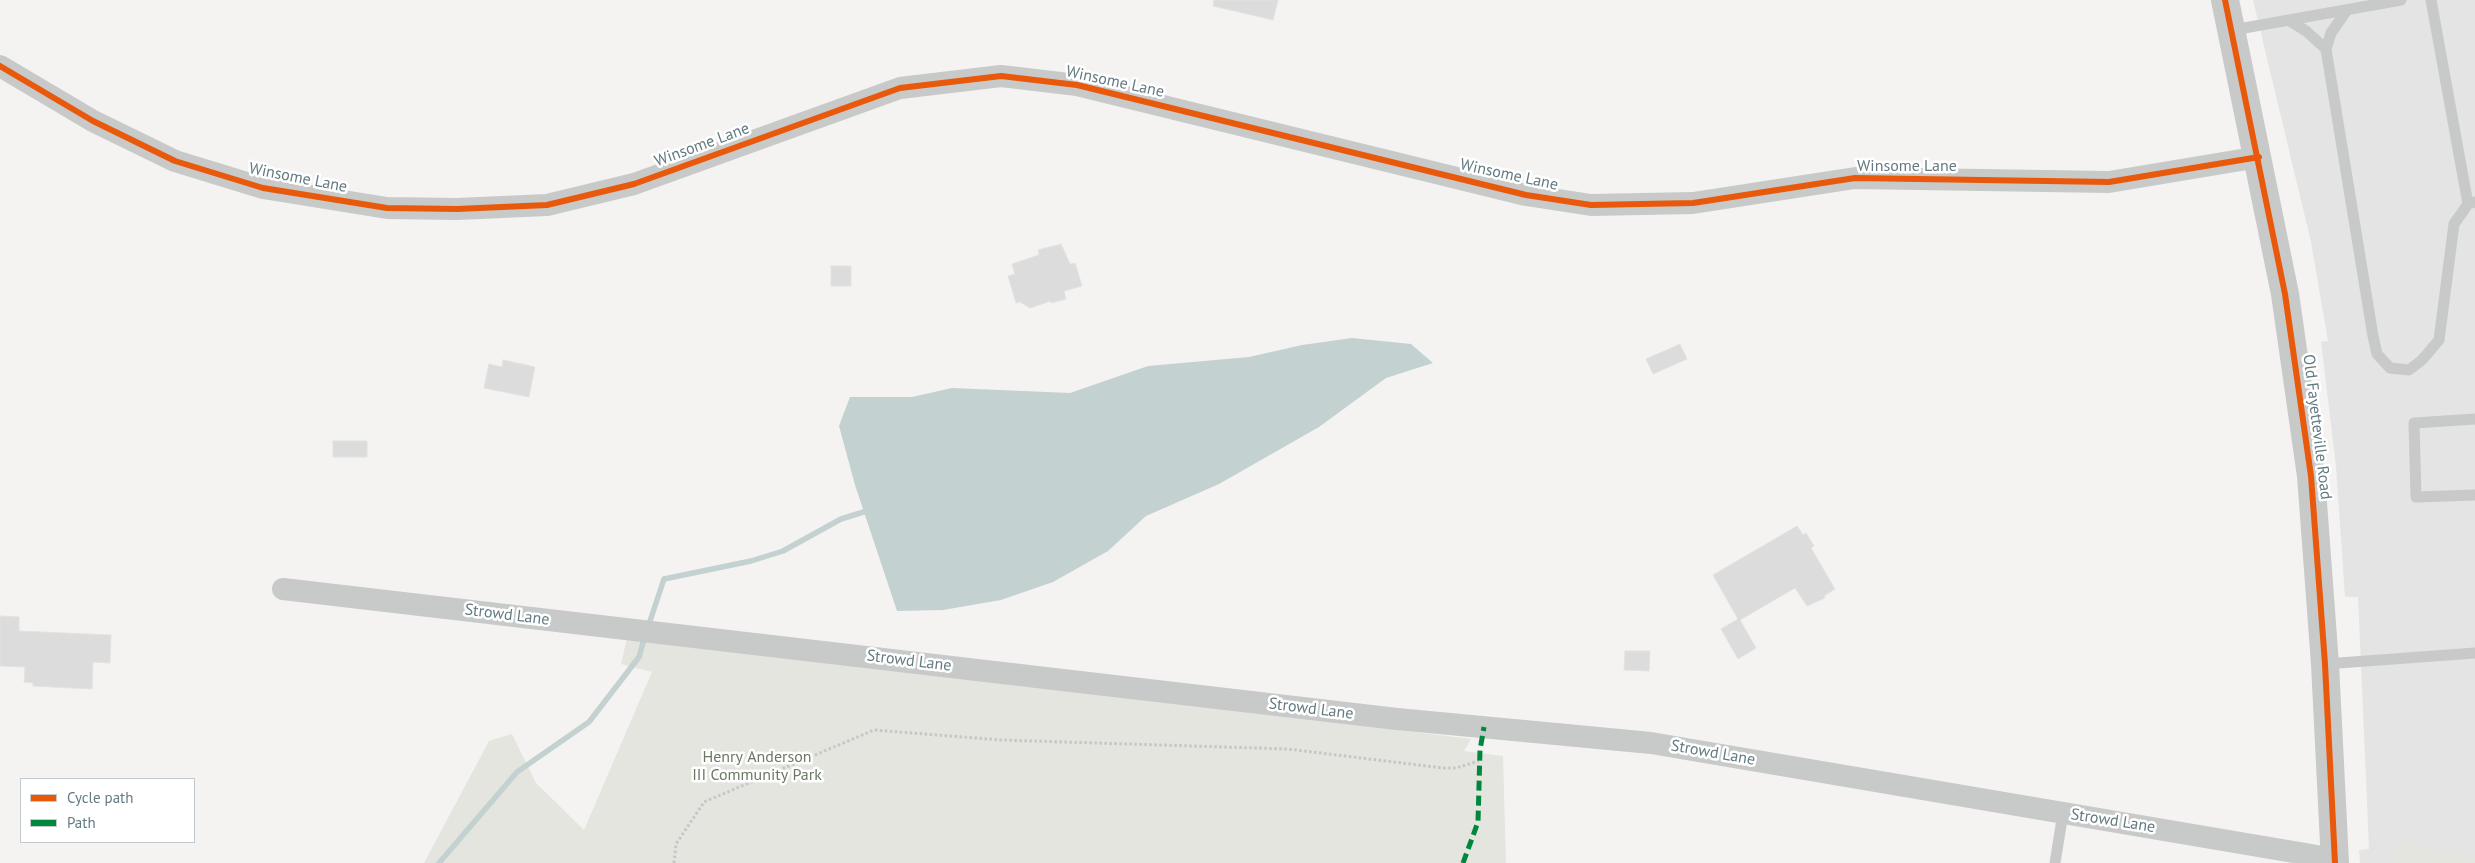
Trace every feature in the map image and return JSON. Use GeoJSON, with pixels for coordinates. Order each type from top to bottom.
{"type":"FeatureCollection","features":[{"type":"Feature","properties":{"kind":"street","name":"Old Fayetteville Road"},"geometry":{"type":"LineString","coordinates":[[2225,0],[2233,30],[2286,294],[2311,476],[2325,664],[2335,861]]}},
{"type":"Feature","properties":{"kind":"street","name":"Winsome Lane"},"geometry":{"type":"LineString","coordinates":[[0,66],[92,121],[175,161],[263,188],[387,208],[457,209],[547,205],[634,184],[900,88],[1001,76],[1077,85],[1526,195],[1591,205],[1693,204],[1855,178],[2109,182],[2259,157]]}},
{"type":"Feature","properties":{"kind":"street","name":"Strowd Lane"},"geometry":{"type":"LineString","coordinates":[[283,589],[1397,719],[1651,743],[2335,861]]}},
{"type":"Feature","properties":{"kind":"lane"},"geometry":{"type":"LineString","coordinates":[[2233,30],[2401,0]]}},
{"type":"Feature","properties":{"kind":"lane"},"geometry":{"type":"LineString","coordinates":[[2347,10],[2330,33],[2326,50],[2373,336],[2378,354],[2390,368],[2409,370],[2422,360],[2438,340],[2454,224],[2472,203],[2431,0]]}},
{"type":"Feature","properties":{"kind":"lane"},"geometry":{"type":"LineString","coordinates":[[2290,21],[2306,31],[2326,50]]}},
{"type":"Feature","properties":{"kind":"lane"},"geometry":{"type":"LineString","coordinates":[[2475,419],[2414,423],[2416,497],[2475,495]]}},
{"type":"Feature","properties":{"kind":"lane"},"geometry":{"type":"LineString","coordinates":[[2325,664],[2475,653]]}},
{"type":"Feature","properties":{"kind":"lane"},"geometry":{"type":"LineString","coordinates":[[2055,863],[2063,813]]}},
{"type":"Feature","properties":{"kind":"path"},"geometry":{"type":"LineString","coordinates":[[674,863],[676,844],[704,802],[874,730],[1002,740],[1288,749],[1443,768],[1456,768],[1480,761]]}},
{"type":"Feature","properties":{"kind":"shaded area"},"geometry":{"type":"Polygon","coordinates":[[[2253,0],[2475,0],[2475,863],[2360,863],[2359,850],[2369,849],[2358,597],[2345,597],[2336,466],[2321,342],[2328,341],[2311,242],[2253,0]]]}},
{"type":"Feature","properties":{"kind":"shaded area"},"geometry":{"type":"Polygon","coordinates":[[[1352,338],[1411,344],[1433,363],[1386,378],[1319,427],[1219,484],[1146,516],[1108,551],[1053,582],[1001,600],[943,610],[897,611],[855,485],[839,426],[850,397],[912,397],[952,388],[1070,393],[1148,366],[1249,357],[1302,345],[1352,338]]]}},
{"type":"Feature","properties":{"kind":"green space","name":"Henry Anderson III Community Park"},"geometry":{"type":"Polygon","coordinates":[[[627,638],[665,639],[1471,739],[1464,751],[1503,756],[1506,863],[424,863],[489,741],[512,734],[536,783],[584,830],[652,672],[621,664],[627,638]]]}},
{"type":"Feature","properties":{"kind":"green space"},"geometry":{"type":"Polygon","coordinates":[[[2394,842],[2475,856],[2475,863],[2396,863],[2394,842]]]}},
{"type":"Feature","properties":{"kind":"building"},"geometry":{"type":"Polygon","coordinates":[[[1214,0],[1278,0],[1273,20],[1213,6],[1214,0]]]}},
{"type":"Feature","properties":{"kind":"building"},"geometry":{"type":"Polygon","coordinates":[[[1061,244],[1070,264],[1075,263],[1082,286],[1064,291],[1066,299],[1051,303],[1051,301],[1030,308],[1020,302],[1016,303],[1008,276],[1015,274],[1012,264],[1039,255],[1038,250],[1061,244]]]}},
{"type":"Feature","properties":{"kind":"building"},"geometry":{"type":"Polygon","coordinates":[[[831,266],[851,266],[851,286],[831,286],[831,266]]]}},
{"type":"Feature","properties":{"kind":"building"},"geometry":{"type":"Polygon","coordinates":[[[1680,344],[1687,359],[1653,374],[1646,359],[1680,344]]]}},
{"type":"Feature","properties":{"kind":"building"},"geometry":{"type":"Polygon","coordinates":[[[503,360],[535,367],[529,397],[484,388],[489,364],[502,367],[503,360]]]}},
{"type":"Feature","properties":{"kind":"building"},"geometry":{"type":"Polygon","coordinates":[[[333,441],[367,441],[367,457],[333,457],[333,441]]]}},
{"type":"Feature","properties":{"kind":"building"},"geometry":{"type":"Polygon","coordinates":[[[1797,526],[1803,535],[1806,533],[1814,546],[1811,548],[1835,589],[1824,596],[1825,598],[1807,606],[1795,588],[1740,620],[1756,648],[1738,659],[1721,629],[1738,619],[1713,575],[1797,526]]]}},
{"type":"Feature","properties":{"kind":"building"},"geometry":{"type":"Polygon","coordinates":[[[0,616],[19,617],[19,631],[111,635],[110,663],[93,662],[92,689],[33,686],[33,683],[24,682],[25,667],[0,666],[0,616]]]}},
{"type":"Feature","properties":{"kind":"building"},"geometry":{"type":"Polygon","coordinates":[[[1625,651],[1650,651],[1649,671],[1624,670],[1625,651]]]}},
{"type":"Feature","properties":{"kind":"waterway"},"geometry":{"type":"LineString","coordinates":[[648,627],[664,579],[751,561],[783,551],[841,519],[870,510]]}},
{"type":"Feature","properties":{"kind":"waterway"},"geometry":{"type":"LineString","coordinates":[[439,863],[517,772],[589,722],[639,657],[645,636]]}},
{"type":"Feature","properties":{"kind":"marked path"},"geometry":{"type":"LineString","coordinates":[[1463,863],[1478,822],[1480,750],[1484,727]]}},
{"type":"Feature","properties":{"kind":"cycle path"},"geometry":{"type":"LineString","coordinates":[[2225,0],[2285,294],[2311,476],[2325,664],[2335,863]]}},
{"type":"Feature","properties":{"kind":"cycle path"},"geometry":{"type":"LineString","coordinates":[[0,66],[93,121],[175,161],[263,188],[387,208],[457,209],[547,205],[634,184],[900,88],[1001,76],[1077,85],[1526,195],[1591,205],[1693,203],[1855,178],[2109,182],[2259,157]]}}]}
